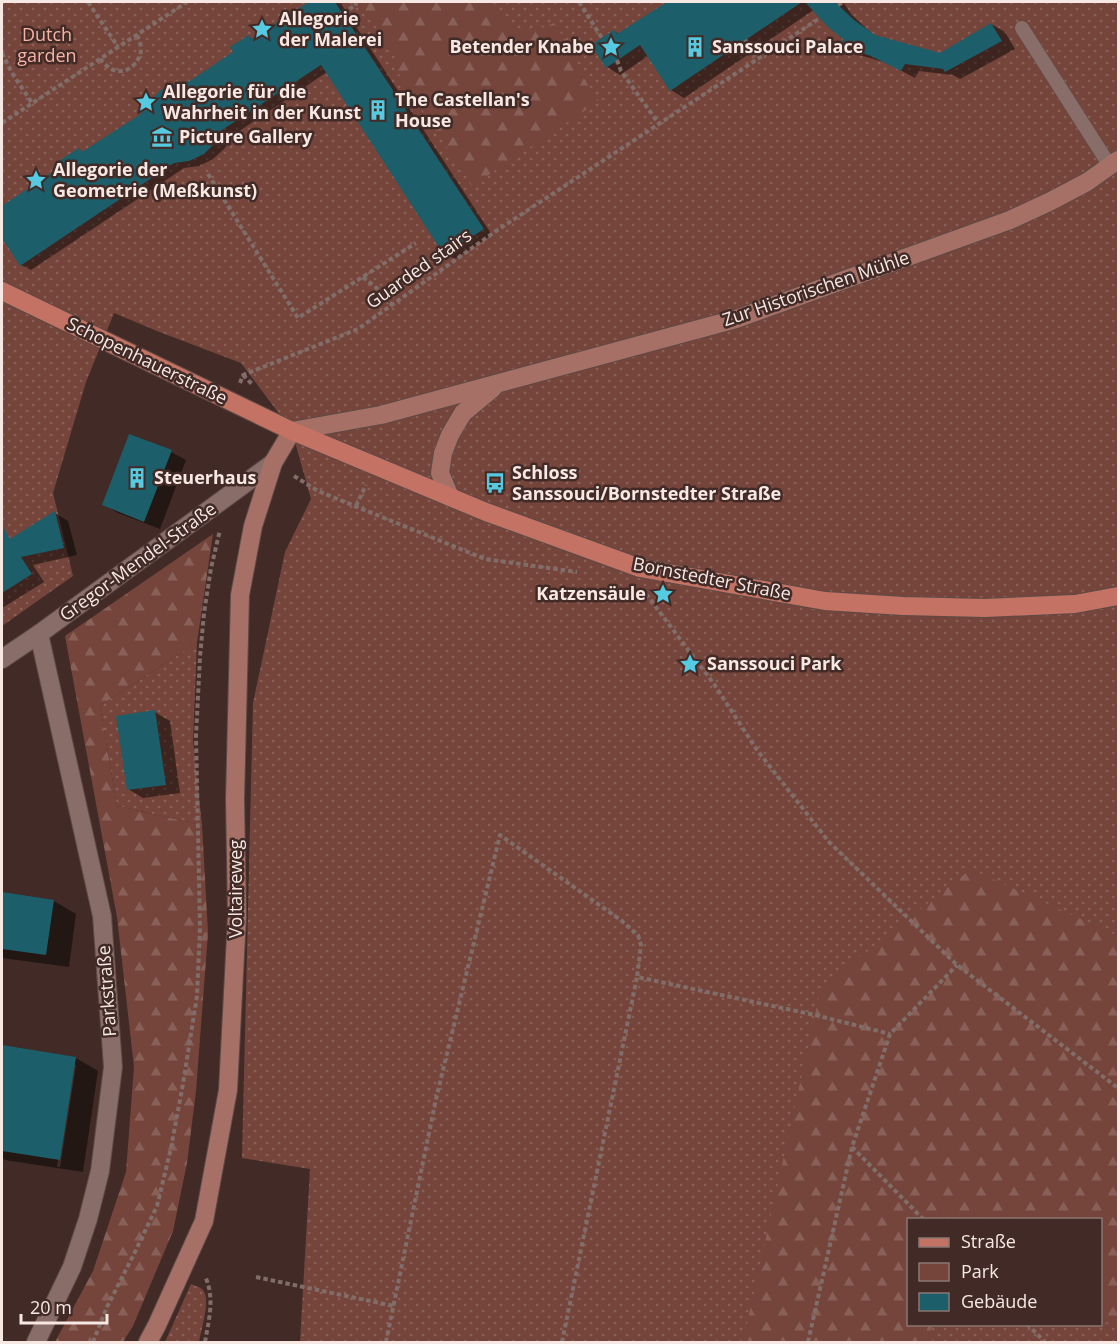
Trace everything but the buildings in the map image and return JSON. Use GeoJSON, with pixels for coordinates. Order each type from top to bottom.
{"type":"FeatureCollection","features":[{"type":"Feature","properties":{"kind":"main road","name":"Schopenhauerstraße"},"geometry":{"type":"LineString","coordinates":[[2,291],[292,431]]}},
{"type":"Feature","properties":{"kind":"main road","name":"Bornstedter Straße"},"geometry":{"type":"LineString","coordinates":[[292,431],[486,512],[640,568],[825,601],[903,606],[985,608],[1075,604],[1119,596]]}},
{"type":"Feature","properties":{"kind":"street","name":"Zur Historischen Mühle"},"geometry":{"type":"LineString","coordinates":[[292,431],[381,415],[758,311],[1010,220],[1087,182],[1114,163]]}},
{"type":"Feature","properties":{"kind":"street","name":"Zur Historischen Mühle"},"geometry":{"type":"LineString","coordinates":[[450,497],[440,473],[443,453],[450,435],[463,413],[499,383]]}},
{"type":"Feature","properties":{"kind":"street","name":"Voltaireweg"},"geometry":{"type":"LineString","coordinates":[[148,1342],[204,1221],[228,1090],[237,916],[236,799],[240,595],[253,526],[273,463],[292,431]]}},
{"type":"Feature","properties":{"kind":"street","name":"Gregor-Mendel-Straße"},"geometry":{"type":"LineString","coordinates":[[2,659],[273,463]]}},
{"type":"Feature","properties":{"kind":"street","name":"Parkstraße"},"geometry":{"type":"LineString","coordinates":[[36,1342],[72,1267],[88,1219],[100,1171],[113,1067],[102,916],[39,634]]}},
{"type":"Feature","properties":{"kind":"lane"},"geometry":{"type":"LineString","coordinates":[[1022,28],[1114,163]]}},
{"type":"Feature","properties":{"kind":"path"},"geometry":{"type":"LineString","coordinates":[[88,2],[118,47]]}},
{"type":"Feature","properties":{"kind":"path"},"geometry":{"type":"LineString","coordinates":[[2,123],[187,2]]}},
{"type":"Feature","properties":{"kind":"path"},"geometry":{"type":"LineString","coordinates":[[343,13],[356,5],[355,2]]}},
{"type":"Feature","properties":{"kind":"path"},"geometry":{"type":"LineString","coordinates":[[579,2],[602,38]]}},
{"type":"Feature","properties":{"kind":"path"},"geometry":{"type":"LineString","coordinates":[[838,5],[843,2]]}},
{"type":"Feature","properties":{"kind":"path","name":"Guarded stairs"},"geometry":{"type":"LineString","coordinates":[[243,375],[358,329],[496,231],[820,18]]}},
{"type":"Feature","properties":{"kind":"path"},"geometry":{"type":"LineString","coordinates":[[100,59],[109,69],[121,71],[132,68],[140,58],[141,46],[136,34]]}},
{"type":"Feature","properties":{"kind":"path"},"geometry":{"type":"LineString","coordinates":[[745,40],[758,58]]}},
{"type":"Feature","properties":{"kind":"path"},"geometry":{"type":"LineString","coordinates":[[2,53],[8,67],[32,103]]}},
{"type":"Feature","properties":{"kind":"path"},"geometry":{"type":"LineString","coordinates":[[617,60],[621,71],[659,124]]}},
{"type":"Feature","properties":{"kind":"path"},"geometry":{"type":"LineString","coordinates":[[208,174],[298,318],[416,243]]}},
{"type":"Feature","properties":{"kind":"path"},"geometry":{"type":"LineString","coordinates":[[363,277],[384,294],[392,305]]}},
{"type":"Feature","properties":{"kind":"path"},"geometry":{"type":"LineString","coordinates":[[273,463],[318,491],[485,559],[577,572]]}},
{"type":"Feature","properties":{"kind":"path"},"geometry":{"type":"LineString","coordinates":[[93,1342],[107,1307],[157,1206],[173,1137],[197,996],[200,928],[196,736],[204,613],[211,568],[220,536],[220,525],[211,508]]}},
{"type":"Feature","properties":{"kind":"path"},"geometry":{"type":"LineString","coordinates":[[642,589],[714,684],[757,750],[829,842],[957,965],[1119,1088]]}},
{"type":"Feature","properties":{"kind":"path"},"geometry":{"type":"LineString","coordinates":[[386,1342],[436,1099],[500,835],[622,921],[638,935],[642,945],[562,1342]]}},
{"type":"Feature","properties":{"kind":"path"},"geometry":{"type":"LineString","coordinates":[[808,1342],[852,1147],[890,1034],[957,965]]}},
{"type":"Feature","properties":{"kind":"path"},"geometry":{"type":"LineString","coordinates":[[637,977],[815,1015],[890,1034]]}},
{"type":"Feature","properties":{"kind":"path"},"geometry":{"type":"LineString","coordinates":[[852,1147],[922,1218]]}},
{"type":"Feature","properties":{"kind":"path"},"geometry":{"type":"LineString","coordinates":[[189,1254],[207,1278],[211,1292],[205,1342]]}},
{"type":"Feature","properties":{"kind":"path"},"geometry":{"type":"LineString","coordinates":[[256,1277],[394,1306]]}},
{"type":"Feature","properties":{"kind":"path"},"geometry":{"type":"LineString","coordinates":[[1029,1326],[1045,1342]]}},
{"type":"Feature","properties":{"kind":"green space","name":"Sanssouci Park"},"geometry":{"type":"Polygon","coordinates":[[[2,2],[1118,2],[1118,1342],[300,1342],[310,1169],[242,1158],[253,703],[285,552],[311,499],[292,431],[241,363],[114,313],[86,382],[53,493],[73,576],[2,626],[2,2]]]}},
{"type":"Feature","properties":{"kind":"green space"},"geometry":{"type":"Polygon","coordinates":[[[360,2],[491,2],[503,19],[517,28],[535,30],[554,23],[576,56],[571,60],[599,101],[472,186],[393,65],[398,61],[360,2]]]}},
{"type":"Feature","properties":{"kind":"green space"},"geometry":{"type":"Polygon","coordinates":[[[213,534],[197,642],[100,706],[117,806],[202,825],[208,933],[196,1091],[187,1163],[173,1231],[133,1326],[123,1342],[55,1342],[93,1271],[126,1172],[134,1067],[117,917],[65,636],[213,534]]]}},
{"type":"Feature","properties":{"kind":"green space"},"geometry":{"type":"Polygon","coordinates":[[[197,642],[193,741],[202,825],[117,806],[100,706],[197,642]]]}},
{"type":"Feature","properties":{"kind":"green space"},"geometry":{"type":"Polygon","coordinates":[[[971,869],[1118,936],[1118,1332],[1102,1317],[1102,1218],[907,1218],[907,1326],[932,1326],[928,1342],[743,1342],[821,988],[971,869]]]}},
{"type":"Feature","properties":{"kind":"green space"},"geometry":{"type":"Polygon","coordinates":[[[191,1284],[202,1289],[206,1297],[206,1309],[199,1342],[165,1342],[191,1284]]]}},
{"type":"Feature","properties":{"kind":"place","name":"Allegorie der Malerei"},"geometry":{"type":"Point","coordinates":[262,29]}},
{"type":"Feature","properties":{"kind":"place","name":"Betender Knabe"},"geometry":{"type":"Point","coordinates":[611,47]}},
{"type":"Feature","properties":{"kind":"place","name":"Sanssouci Palace"},"geometry":{"type":"Point","coordinates":[695,47]}},
{"type":"Feature","properties":{"kind":"place","name":"Allegorie für die Wahrheit in der Kunst"},"geometry":{"type":"Point","coordinates":[146,102]}},
{"type":"Feature","properties":{"kind":"place","name":"The Castellan's House"},"geometry":{"type":"Point","coordinates":[378,110]}},
{"type":"Feature","properties":{"kind":"place","name":"Picture Gallery"},"geometry":{"type":"Point","coordinates":[162,137]}},
{"type":"Feature","properties":{"kind":"place","name":"Allegorie der Geometrie (Meßkunst)"},"geometry":{"type":"Point","coordinates":[36,180]}},
{"type":"Feature","properties":{"kind":"place","name":"Steuerhaus"},"geometry":{"type":"Point","coordinates":[137,478]}},
{"type":"Feature","properties":{"kind":"place","name":"Schloss Sanssouci/Bornstedter Straße"},"geometry":{"type":"Point","coordinates":[495,483]}},
{"type":"Feature","properties":{"kind":"place","name":"Katzensäule"},"geometry":{"type":"Point","coordinates":[663,594]}},
{"type":"Feature","properties":{"kind":"place","name":"Sanssouci Park"},"geometry":{"type":"Point","coordinates":[690,664]}},
{"type":"Feature","properties":{"kind":"park label","name":"Dutch garden"},"geometry":{"type":"Point","coordinates":[47,45]}}]}
